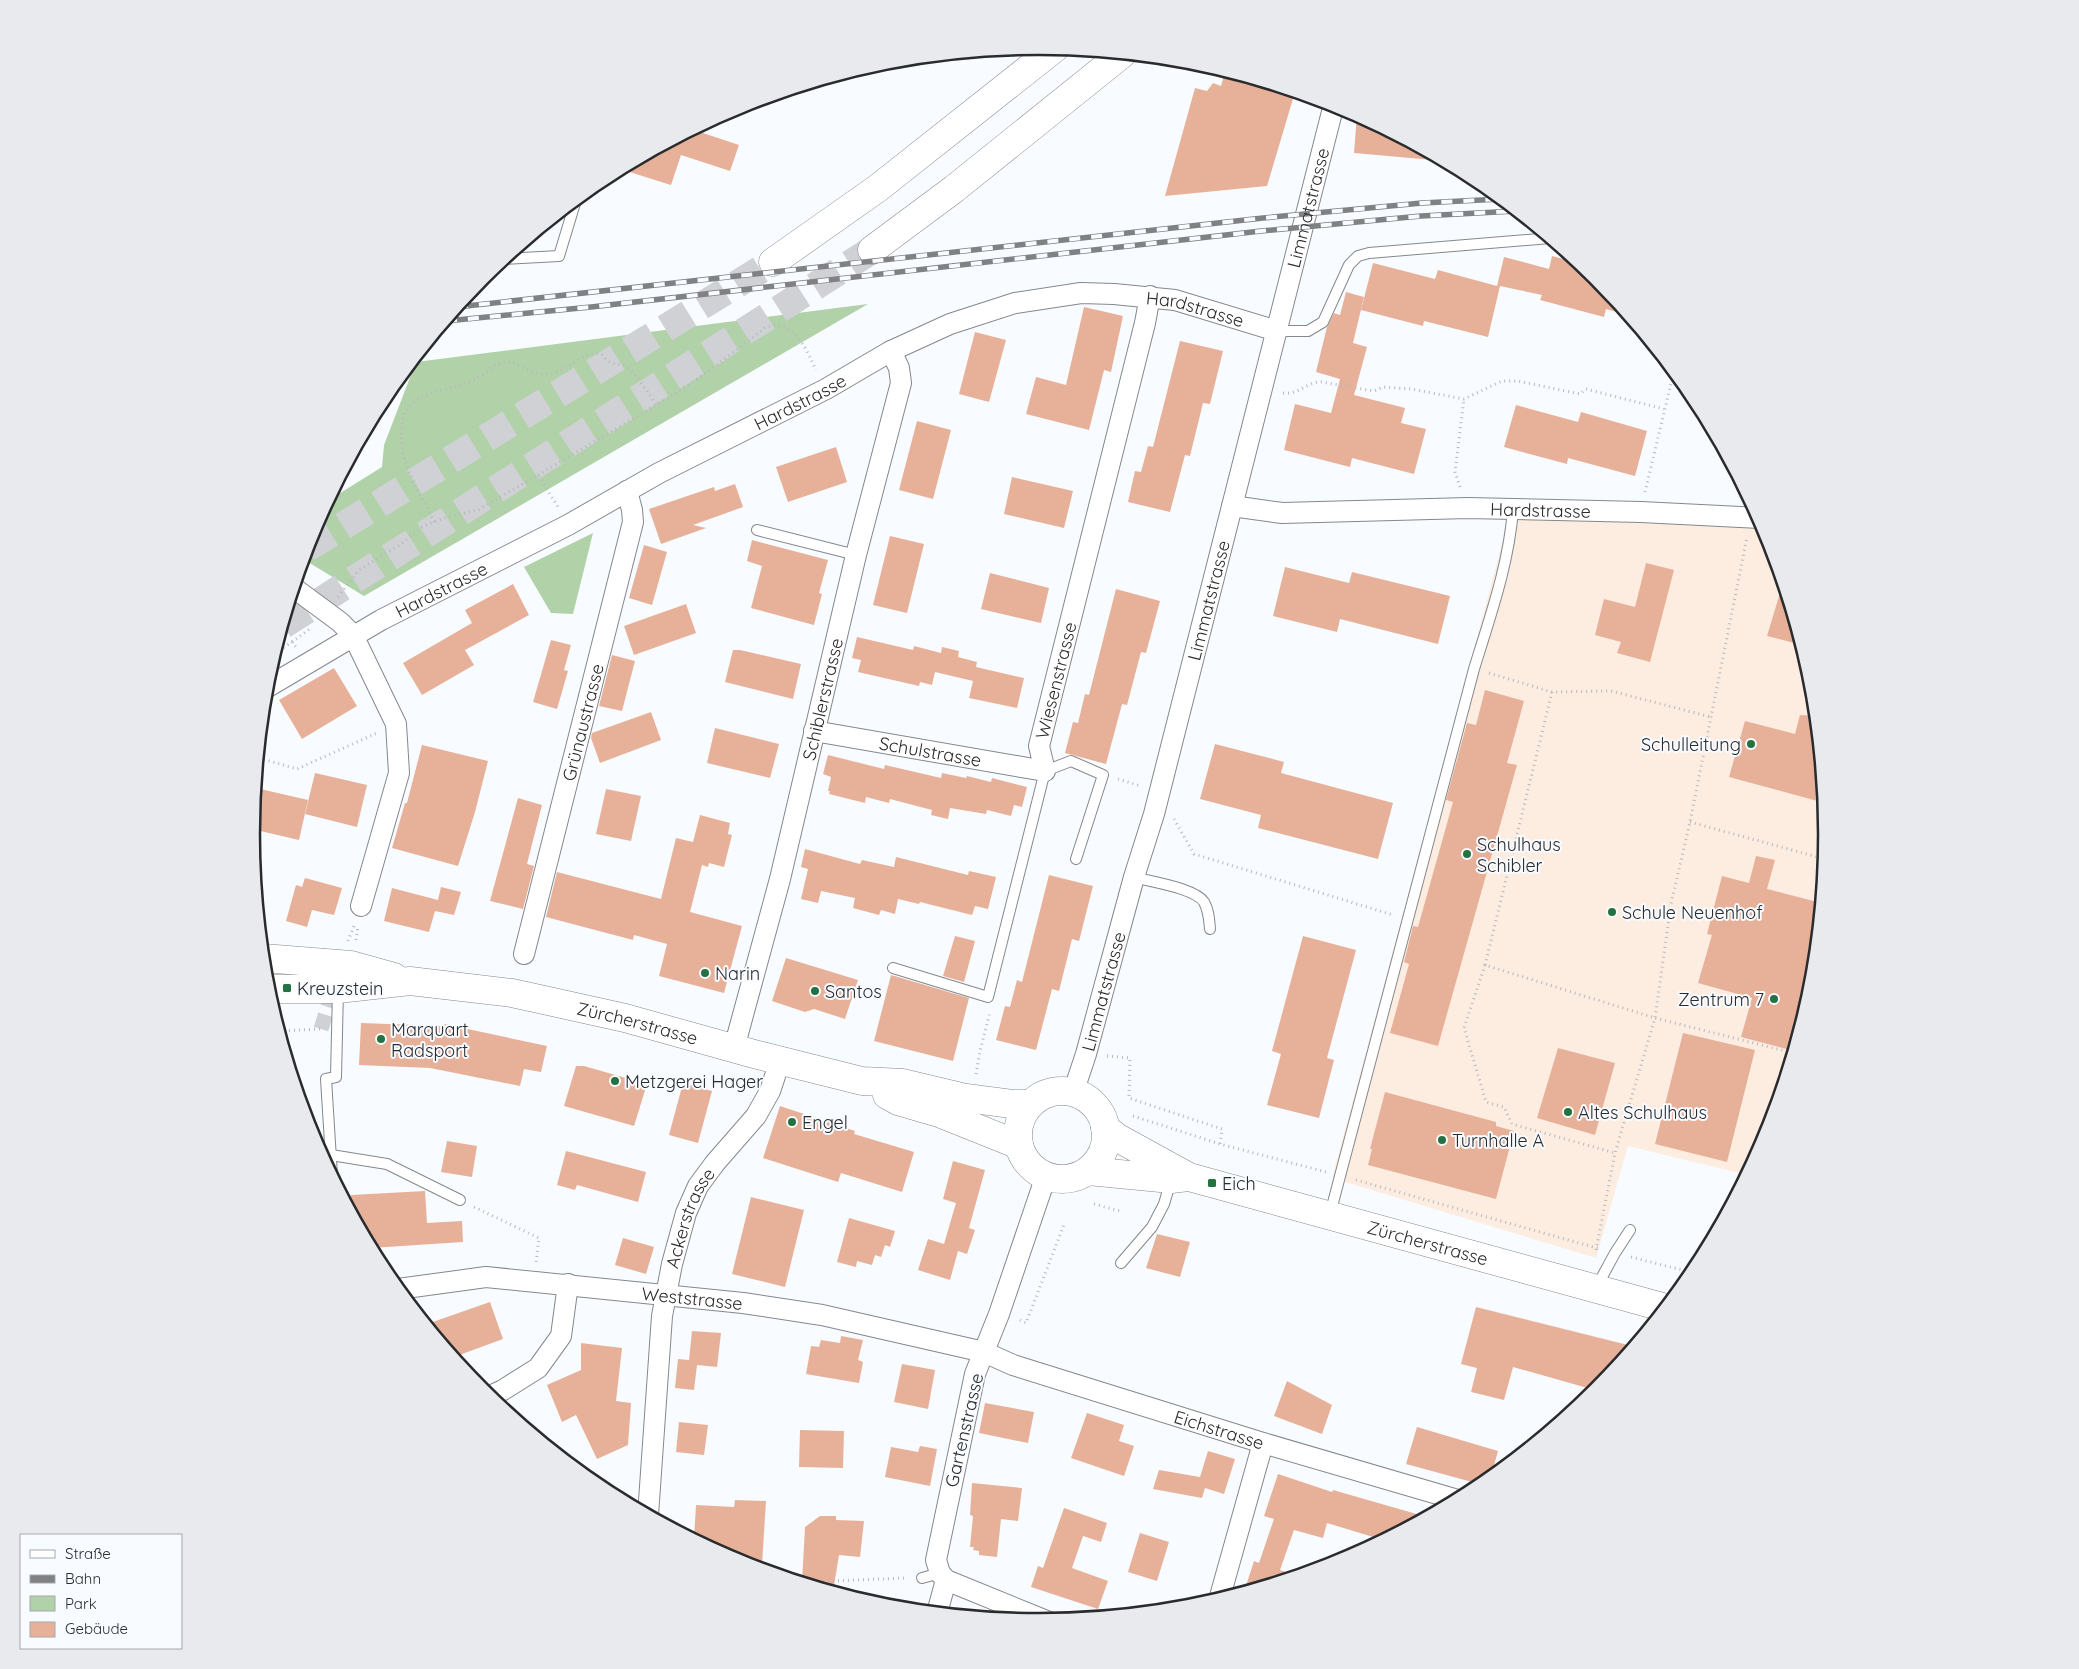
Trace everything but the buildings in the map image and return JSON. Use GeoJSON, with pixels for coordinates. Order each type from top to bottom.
{"type":"FeatureCollection","features":[{"type":"Feature","properties":{"kind":"main road"},"geometry":{"type":"LineString","coordinates":[[773,262],[878,188],[1046,55]]}},
{"type":"Feature","properties":{"kind":"main road"},"geometry":{"type":"LineString","coordinates":[[872,250],[975,172],[1115,59]]}},
{"type":"Feature","properties":{"kind":"main road","name":"Zürcherstrasse"},"geometry":{"type":"LineString","coordinates":[[271,959],[351,965],[410,981],[512,992],[625,1018],[780,1061],[862,1081],[903,1083],[966,1098],[1012,1104],[1031,1104]]}},
{"type":"Feature","properties":{"kind":"main road","name":"Zürcherstrasse"},"geometry":{"type":"LineString","coordinates":[[275,989],[338,989],[410,981]]}},
{"type":"Feature","properties":{"kind":"main road","name":"Zürcherstrasse"},"geometry":{"type":"LineString","coordinates":[[862,1081],[898,1101],[958,1120],[1019,1145]]}},
{"type":"Feature","properties":{"kind":"main road"},"geometry":{"type":"LineString","coordinates":[[1061,1091],[1072,1093],[1084,1097],[1094,1105],[1102,1116],[1106,1141],[1102,1154],[1088,1171],[1068,1179],[1046,1176],[1028,1164],[1019,1145],[1019,1124],[1031,1104],[1050,1093],[1061,1091]]}},
{"type":"Feature","properties":{"kind":"main road","name":"Zürcherstrasse"},"geometry":{"type":"LineString","coordinates":[[1105,1128],[1180,1178]]}},
{"type":"Feature","properties":{"kind":"main road","name":"Zürcherstrasse"},"geometry":{"type":"LineString","coordinates":[[1088,1171],[1180,1178],[1330,1215],[1660,1306]]}},
{"type":"Feature","properties":{"kind":"street","name":"Limmatstrasse"},"geometry":{"type":"LineString","coordinates":[[1072,1093],[1086,1054],[1134,878],[1154,814],[1332,112]]}},
{"type":"Feature","properties":{"kind":"street","name":"Hardstrasse"},"geometry":{"type":"LineString","coordinates":[[275,683],[353,635],[568,525],[826,388],[891,351],[950,324],[1015,303],[1081,293],[1150,296],[1175,300],[1277,331]]}},
{"type":"Feature","properties":{"kind":"street","name":"Wiesenstrasse"},"geometry":{"type":"LineString","coordinates":[[1045,771],[1039,746],[1150,296]]}},
{"type":"Feature","properties":{"kind":"street","name":"Schiblerstrasse"},"geometry":{"type":"LineString","coordinates":[[734,1048],[780,880],[856,555],[901,383],[899,368],[891,351]]}},
{"type":"Feature","properties":{"kind":"street","name":"Grünaustrasse"},"geometry":{"type":"LineString","coordinates":[[524,954],[632,522],[632,510],[627,492]]}},
{"type":"Feature","properties":{"kind":"street","name":"Hardstrasse"},"geometry":{"type":"LineString","coordinates":[[1232,506],[1282,513],[1468,508],[1751,517]]}},
{"type":"Feature","properties":{"kind":"street"},"geometry":{"type":"LineString","coordinates":[[299,592],[340,622],[353,635],[396,724],[399,773],[361,906]]}},
{"type":"Feature","properties":{"kind":"street","name":"Schulstrasse"},"geometry":{"type":"LineString","coordinates":[[814,731],[1045,771]]}},
{"type":"Feature","properties":{"kind":"street","name":"Ackerstrasse"},"geometry":{"type":"LineString","coordinates":[[648,1509],[662,1316],[686,1213],[698,1186],[715,1163],[756,1116],[770,1091],[780,1061]]}},
{"type":"Feature","properties":{"kind":"street","name":"Gartenstrasse"},"geometry":{"type":"LineString","coordinates":[[937,1607],[936,1560],[969,1395],[1046,1176]]}},
{"type":"Feature","properties":{"kind":"street","name":"Weststrasse"},"geometry":{"type":"LineString","coordinates":[[406,1288],[486,1276],[743,1303],[822,1315],[984,1352]]}},
{"type":"Feature","properties":{"kind":"street"},"geometry":{"type":"LineString","coordinates":[[496,1393],[538,1368],[561,1336],[568,1284]]}},
{"type":"Feature","properties":{"kind":"street","name":"Eichstrasse"},"geometry":{"type":"LineString","coordinates":[[984,1352],[1014,1365],[1120,1396],[1263,1443],[1449,1497]]}},
{"type":"Feature","properties":{"kind":"street"},"geometry":{"type":"LineString","coordinates":[[1221,1592],[1263,1443]]}},
{"type":"Feature","properties":{"kind":"street"},"geometry":{"type":"LineString","coordinates":[[936,1577],[1028,1614]]}},
{"type":"Feature","properties":{"kind":"lane"},"geometry":{"type":"LineString","coordinates":[[515,258],[559,256],[573,210]]}},
{"type":"Feature","properties":{"kind":"lane"},"geometry":{"type":"LineString","coordinates":[[1277,331],[1308,331],[1323,322],[1349,265],[1358,256],[1370,253],[1542,239]]}},
{"type":"Feature","properties":{"kind":"lane"},"geometry":{"type":"LineString","coordinates":[[1330,1215],[1474,669],[1502,573],[1511,538],[1513,509]]}},
{"type":"Feature","properties":{"kind":"lane"},"geometry":{"type":"LineString","coordinates":[[758,530],[856,555]]}},
{"type":"Feature","properties":{"kind":"lane"},"geometry":{"type":"LineString","coordinates":[[1045,771],[1071,761],[1103,775],[1076,859]]}},
{"type":"Feature","properties":{"kind":"lane","name":"Wiesenstrasse"},"geometry":{"type":"LineString","coordinates":[[988,997],[1045,771]]}},
{"type":"Feature","properties":{"kind":"lane"},"geometry":{"type":"LineString","coordinates":[[1134,878],[1193,892],[1203,901],[1209,916],[1210,929]]}},
{"type":"Feature","properties":{"kind":"lane"},"geometry":{"type":"LineString","coordinates":[[892,968],[988,997]]}},
{"type":"Feature","properties":{"kind":"lane"},"geometry":{"type":"LineString","coordinates":[[331,1160],[326,1079],[336,1077],[338,989]]}},
{"type":"Feature","properties":{"kind":"lane"},"geometry":{"type":"LineString","coordinates":[[331,1155],[387,1164],[460,1200]]}},
{"type":"Feature","properties":{"kind":"lane"},"geometry":{"type":"LineString","coordinates":[[1121,1263],[1152,1227],[1180,1178]]}},
{"type":"Feature","properties":{"kind":"lane"},"geometry":{"type":"LineString","coordinates":[[1590,1288],[1630,1230]]}},
{"type":"Feature","properties":{"kind":"path"},"geometry":{"type":"LineString","coordinates":[[292,642],[303,635],[327,612],[359,570],[401,544],[423,526],[478,510],[709,371],[754,336],[772,325],[787,327],[795,333],[807,352]]}},
{"type":"Feature","properties":{"kind":"path"},"geometry":{"type":"LineString","coordinates":[[434,522],[406,465],[403,445],[402,428],[407,408],[424,395],[469,382],[498,364],[506,362],[539,374],[547,374],[554,373],[585,357],[602,354],[608,361],[627,367],[656,404]]}},
{"type":"Feature","properties":{"kind":"path"},"geometry":{"type":"LineString","coordinates":[[1641,512],[1672,379]]}},
{"type":"Feature","properties":{"kind":"path"},"geometry":{"type":"LineString","coordinates":[[1282,393],[1292,394],[1316,382],[1321,382],[1374,391],[1383,387],[1411,389],[1464,399],[1502,381],[1518,381],[1580,394],[1586,389],[1664,409]]}},
{"type":"Feature","properties":{"kind":"path"},"geometry":{"type":"LineString","coordinates":[[1464,399],[1455,472],[1468,508]]}},
{"type":"Feature","properties":{"kind":"path"},"geometry":{"type":"LineString","coordinates":[[538,475],[568,525]]}},
{"type":"Feature","properties":{"kind":"path"},"geometry":{"type":"LineString","coordinates":[[1590,1288],[1615,1153],[1655,1018],[1671,904],[1754,522]]}},
{"type":"Feature","properties":{"kind":"path"},"geometry":{"type":"LineString","coordinates":[[1474,669],[1552,692],[1611,691],[1711,717]]}},
{"type":"Feature","properties":{"kind":"path"},"geometry":{"type":"LineString","coordinates":[[1552,692],[1485,965],[1464,1028],[1486,1102],[1504,1107],[1512,1124],[1615,1153]]}},
{"type":"Feature","properties":{"kind":"path"},"geometry":{"type":"LineString","coordinates":[[264,760],[297,769],[396,724]]}},
{"type":"Feature","properties":{"kind":"path"},"geometry":{"type":"LineString","coordinates":[[1103,775],[1142,786],[1135,810],[1176,820],[1194,854],[1408,920]]}},
{"type":"Feature","properties":{"kind":"path"},"geometry":{"type":"LineString","coordinates":[[1690,822],[1818,857]]}},
{"type":"Feature","properties":{"kind":"path"},"geometry":{"type":"LineString","coordinates":[[348,943],[361,906]]}},
{"type":"Feature","properties":{"kind":"path"},"geometry":{"type":"LineString","coordinates":[[1485,965],[1655,1018],[1788,1052]]}},
{"type":"Feature","properties":{"kind":"path"},"geometry":{"type":"LineString","coordinates":[[976,1077],[980,1051],[991,1007],[988,997]]}},
{"type":"Feature","properties":{"kind":"path"},"geometry":{"type":"LineString","coordinates":[[286,1031],[321,1029]]}},
{"type":"Feature","properties":{"kind":"path"},"geometry":{"type":"LineString","coordinates":[[1086,1054],[1130,1058],[1129,1098],[1222,1129],[1220,1144]]}},
{"type":"Feature","properties":{"kind":"path"},"geometry":{"type":"LineString","coordinates":[[1130,1115],[1220,1144],[1596,1249],[1685,1272]]}},
{"type":"Feature","properties":{"kind":"path"},"geometry":{"type":"LineString","coordinates":[[460,1200],[539,1238],[534,1281]]}},
{"type":"Feature","properties":{"kind":"path"},"geometry":{"type":"LineString","coordinates":[[1094,1204],[1120,1211]]}},
{"type":"Feature","properties":{"kind":"path"},"geometry":{"type":"LineString","coordinates":[[999,1314],[1026,1322],[1066,1222]]}},
{"type":"Feature","properties":{"kind":"path"},"geometry":{"type":"LineString","coordinates":[[818,1581],[936,1577]]}},
{"type":"Feature","properties":{"kind":"shaded area","name":"Schule Neuenhof"},"geometry":{"type":"Polygon","coordinates":[[[1509,518],[1756,528],[1778,584],[1804,682],[1812,733],[1819,834],[1812,936],[1804,987],[1778,1085],[1760,1133],[1741,1174],[1628,1146],[1596,1258],[1332,1178],[1509,518]]]}},
{"type":"Feature","properties":{"kind":"green space"},"geometry":{"type":"Polygon","coordinates":[[[868,304],[364,596],[309,563],[338,494],[382,467],[384,445],[412,372],[420,361],[868,304]]]}},
{"type":"Feature","properties":{"kind":"green space"},"geometry":{"type":"Polygon","coordinates":[[[593,533],[573,614],[551,613],[524,567],[593,533]]]}},
{"type":"Feature","properties":{"kind":"tunnel"},"geometry":{"type":"LineString","coordinates":[[291,620],[872,250]]}},
{"type":"Feature","properties":{"kind":"tunnel"},"geometry":{"type":"LineString","coordinates":[[317,542],[773,262]]}},
{"type":"Feature","properties":{"kind":"tunnel"},"geometry":{"type":"LineString","coordinates":[[321,1029],[335,984]]}},
{"type":"Feature","properties":{"kind":"railway"},"geometry":{"type":"LineString","coordinates":[[467,306],[1263,218],[1422,203],[1491,199]]}},
{"type":"Feature","properties":{"kind":"railway"},"geometry":{"type":"LineString","coordinates":[[454,320],[591,307],[1261,231],[1421,216],[1508,211]]}},
{"type":"Feature","properties":{"kind":"place","name":"Schulleitung"},"geometry":{"type":"Point","coordinates":[1751,744]}},
{"type":"Feature","properties":{"kind":"place","name":"Schulhaus Schibler"},"geometry":{"type":"Point","coordinates":[1467,854]}},
{"type":"Feature","properties":{"kind":"place","name":"Schule Neuenhof"},"geometry":{"type":"Point","coordinates":[1612,912]}},
{"type":"Feature","properties":{"kind":"place","name":"Narin"},"geometry":{"type":"Point","coordinates":[705,973]}},
{"type":"Feature","properties":{"kind":"place","name":"Kreuzstein"},"geometry":{"type":"Point","coordinates":[287,988]}},
{"type":"Feature","properties":{"kind":"place","name":"Santos"},"geometry":{"type":"Point","coordinates":[815,991]}},
{"type":"Feature","properties":{"kind":"place","name":"Zentrum 7"},"geometry":{"type":"Point","coordinates":[1774,999]}},
{"type":"Feature","properties":{"kind":"place","name":"Marquart Radsport"},"geometry":{"type":"Point","coordinates":[381,1039]}},
{"type":"Feature","properties":{"kind":"place","name":"Metzgerei Hager"},"geometry":{"type":"Point","coordinates":[615,1081]}},
{"type":"Feature","properties":{"kind":"place","name":"Altes Schulhaus"},"geometry":{"type":"Point","coordinates":[1568,1112]}},
{"type":"Feature","properties":{"kind":"place","name":"Engel"},"geometry":{"type":"Point","coordinates":[792,1122]}},
{"type":"Feature","properties":{"kind":"place","name":"Turnhalle A"},"geometry":{"type":"Point","coordinates":[1442,1140]}},
{"type":"Feature","properties":{"kind":"place","name":"Eich"},"geometry":{"type":"Point","coordinates":[1212,1183]}}]}
